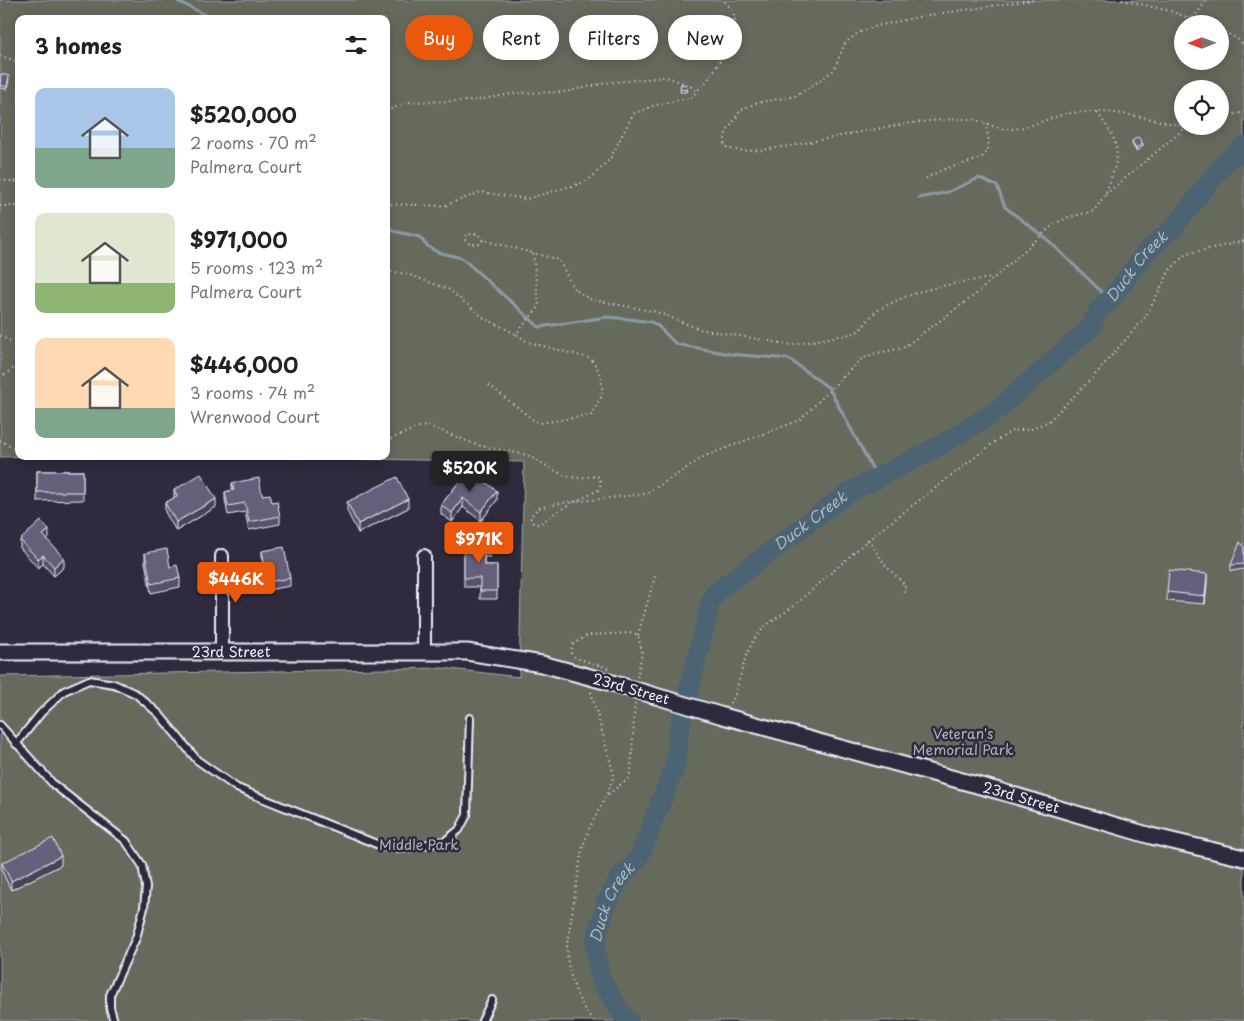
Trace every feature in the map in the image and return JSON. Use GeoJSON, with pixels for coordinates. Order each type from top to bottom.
{"type":"FeatureCollection","features":[{"type":"Feature","properties":{"kind":"street"},"geometry":{"type":"LineString","coordinates":[[222,556],[222,652]]}},
{"type":"Feature","properties":{"kind":"street"},"geometry":{"type":"LineString","coordinates":[[424,556],[424,650]]}},
{"type":"Feature","properties":{"kind":"street","name":"23rd Street"},"geometry":{"type":"LineString","coordinates":[[0,652],[424,650],[466,652],[542,664],[612,677],[1151,836],[1244,858]]}},
{"type":"Feature","properties":{"kind":"lane"},"geometry":{"type":"LineString","coordinates":[[16,744],[41,713],[64,691],[89,680],[114,684],[136,694],[159,714],[197,760],[237,788],[384,847],[408,848],[445,841],[459,830],[467,815],[470,718]]}},
{"type":"Feature","properties":{"kind":"lane"},"geometry":{"type":"LineString","coordinates":[[0,725],[54,786],[126,842],[142,865],[146,888],[144,908],[136,938],[110,995],[110,1008],[114,1021]]}},
{"type":"Feature","properties":{"kind":"lane"},"geometry":{"type":"LineString","coordinates":[[482,1021],[492,1000]]}},
{"type":"Feature","properties":{"kind":"path"},"geometry":{"type":"LineString","coordinates":[[390,204],[450,205],[476,192],[526,199],[582,183],[592,178],[610,159],[633,114],[652,106],[693,97],[696,91],[701,89],[708,80],[734,27],[734,15],[722,0]]}},
{"type":"Feature","properties":{"kind":"path"},"geometry":{"type":"LineString","coordinates":[[1032,0],[923,16],[877,26],[858,33],[845,43],[834,70],[812,86],[795,96],[756,103],[741,110],[726,133],[724,145],[731,150],[772,149],[919,123],[970,119],[1001,129],[1018,129],[1065,114],[1097,113],[1154,119],[1174,125]]}},
{"type":"Feature","properties":{"kind":"path"},"geometry":{"type":"LineString","coordinates":[[1122,0],[1178,15]]}},
{"type":"Feature","properties":{"kind":"path"},"geometry":{"type":"LineString","coordinates":[[1196,15],[1207,0]]}},
{"type":"Feature","properties":{"kind":"path"},"geometry":{"type":"LineString","coordinates":[[1229,34],[1244,45]]}},
{"type":"Feature","properties":{"kind":"path"},"geometry":{"type":"LineString","coordinates":[[0,56],[15,61]]}},
{"type":"Feature","properties":{"kind":"path"},"geometry":{"type":"LineString","coordinates":[[390,110],[410,102],[471,101],[524,92],[565,92],[605,83],[666,77],[689,85],[696,91]]}},
{"type":"Feature","properties":{"kind":"path"},"geometry":{"type":"LineString","coordinates":[[1229,116],[1244,112]]}},
{"type":"Feature","properties":{"kind":"path"},"geometry":{"type":"LineString","coordinates":[[1097,113],[1113,134],[1118,146],[1117,158],[1105,196]]}},
{"type":"Feature","properties":{"kind":"path"},"geometry":{"type":"LineString","coordinates":[[926,178],[950,167],[978,161],[986,153],[989,141],[985,124]]}},
{"type":"Feature","properties":{"kind":"path"},"geometry":{"type":"LineString","coordinates":[[390,439],[418,427],[429,426],[477,445],[528,455],[562,475],[576,478],[597,476],[600,478],[601,484],[598,490],[580,501],[556,512],[540,524],[533,523],[531,514],[538,508],[580,501],[646,494],[705,456],[800,420],[837,382],[866,356],[903,348],[976,294],[1060,220],[1094,211],[1105,196],[1178,135]]}},
{"type":"Feature","properties":{"kind":"path"},"geometry":{"type":"LineString","coordinates":[[0,180],[15,182]]}},
{"type":"Feature","properties":{"kind":"path"},"geometry":{"type":"LineString","coordinates":[[0,206],[15,206]]}},
{"type":"Feature","properties":{"kind":"path"},"geometry":{"type":"LineString","coordinates":[[484,240],[479,244],[470,244],[465,240],[468,234],[473,232],[484,240],[559,260],[573,288],[589,299],[657,312],[699,330],[792,345],[855,333],[859,331],[877,310],[935,286],[993,278]]}},
{"type":"Feature","properties":{"kind":"path"},"geometry":{"type":"LineString","coordinates":[[723,710],[734,698],[746,656],[754,639],[764,626],[794,606],[868,540],[996,441],[1012,431],[1030,429],[1049,421],[1094,376],[1146,316],[1170,270],[1186,254],[1244,241]]}},
{"type":"Feature","properties":{"kind":"path"},"geometry":{"type":"LineString","coordinates":[[516,334],[539,308],[533,253]]}},
{"type":"Feature","properties":{"kind":"path"},"geometry":{"type":"LineString","coordinates":[[390,272],[407,274],[448,289],[484,318],[528,342],[584,356],[594,362],[603,383],[599,404],[588,416],[541,423],[489,385]]}},
{"type":"Feature","properties":{"kind":"path"},"geometry":{"type":"LineString","coordinates":[[0,336],[15,343]]}},
{"type":"Feature","properties":{"kind":"path"},"geometry":{"type":"LineString","coordinates":[[0,378],[15,367]]}},
{"type":"Feature","properties":{"kind":"path"},"geometry":{"type":"LineString","coordinates":[[0,440],[15,449]]}},
{"type":"Feature","properties":{"kind":"path"},"geometry":{"type":"LineString","coordinates":[[868,540],[886,566],[905,585],[904,596]]}},
{"type":"Feature","properties":{"kind":"path"},"geometry":{"type":"LineString","coordinates":[[637,684],[642,653],[638,636],[656,573]]}},
{"type":"Feature","properties":{"kind":"path"},"geometry":{"type":"LineString","coordinates":[[612,677],[570,654],[572,645],[588,635],[633,633],[638,636]]}},
{"type":"Feature","properties":{"kind":"path"},"geometry":{"type":"LineString","coordinates":[[591,692],[614,775],[606,796],[589,829],[582,850],[567,945],[567,958],[580,998],[592,1020]]}},
{"type":"Feature","properties":{"kind":"path"},"geometry":{"type":"LineString","coordinates":[[606,796],[628,779],[631,771],[636,693]]}},
{"type":"Feature","properties":{"kind":"green space"},"geometry":{"type":"Polygon","coordinates":[[[0,0],[1244,0],[1244,1021],[0,1021],[0,676],[442,668],[519,677],[524,462],[390,459],[390,15],[15,15],[15,457],[0,457],[0,0]]]}},
{"type":"Feature","properties":{"kind":"building"},"geometry":{"type":"Polygon","coordinates":[[[1,74],[9,76],[7,87],[0,85],[1,74]]]}},
{"type":"Feature","properties":{"kind":"building"},"geometry":{"type":"Polygon","coordinates":[[[681,84],[687,85],[686,90],[680,89],[681,84]]]}},
{"type":"Feature","properties":{"kind":"building"},"geometry":{"type":"Polygon","coordinates":[[[1138,137],[1143,144],[1136,148],[1132,141],[1138,137]]]}},
{"type":"Feature","properties":{"kind":"building"},"geometry":{"type":"Polygon","coordinates":[[[469,469],[497,491],[481,512],[463,498],[452,513],[441,505],[469,469]]]}},
{"type":"Feature","properties":{"kind":"building"},"geometry":{"type":"Polygon","coordinates":[[[37,471],[83,471],[83,492],[37,492],[37,471]]]}},
{"type":"Feature","properties":{"kind":"building"},"geometry":{"type":"Polygon","coordinates":[[[201,474],[216,499],[176,522],[165,503],[177,496],[174,490],[201,474]]]}},
{"type":"Feature","properties":{"kind":"building"},"geometry":{"type":"Polygon","coordinates":[[[397,477],[408,499],[358,524],[347,502],[397,477]]]}},
{"type":"Feature","properties":{"kind":"building"},"geometry":{"type":"Polygon","coordinates":[[[259,478],[262,495],[270,494],[272,502],[277,501],[280,516],[249,522],[245,503],[228,506],[225,492],[234,490],[232,483],[259,478]]]}},
{"type":"Feature","properties":{"kind":"building"},"geometry":{"type":"Polygon","coordinates":[[[41,521],[49,530],[43,535],[64,558],[54,567],[43,555],[38,559],[20,540],[41,521]]]}},
{"type":"Feature","properties":{"kind":"building"},"geometry":{"type":"Polygon","coordinates":[[[464,539],[490,539],[490,548],[484,548],[484,565],[497,565],[497,591],[480,591],[480,578],[464,578],[464,539]]]}},
{"type":"Feature","properties":{"kind":"building"},"geometry":{"type":"Polygon","coordinates":[[[1240,542],[1244,547],[1244,564],[1231,565],[1240,542]]]}},
{"type":"Feature","properties":{"kind":"building"},"geometry":{"type":"Polygon","coordinates":[[[284,547],[290,578],[268,582],[262,551],[284,547]]]}},
{"type":"Feature","properties":{"kind":"building"},"geometry":{"type":"Polygon","coordinates":[[[167,549],[170,567],[177,565],[180,578],[151,584],[145,553],[167,549]]]}},
{"type":"Feature","properties":{"kind":"building"},"geometry":{"type":"Polygon","coordinates":[[[1169,570],[1207,574],[1205,596],[1167,592],[1169,570]]]}},
{"type":"Feature","properties":{"kind":"building"},"geometry":{"type":"Polygon","coordinates":[[[53,838],[61,856],[11,881],[2,863],[53,838]]]}},
{"type":"Feature","properties":{"kind":"waterway"},"geometry":{"type":"LineString","coordinates":[[175,0],[206,15]]}},
{"type":"Feature","properties":{"kind":"waterway","name":"Duck Creek"},"geometry":{"type":"LineString","coordinates":[[629,1021],[625,1019],[599,976],[595,943],[606,904],[620,878],[639,858],[676,763],[679,731],[710,604],[715,593],[848,493],[941,445],[995,412],[1092,326],[1098,310],[1110,300],[1146,252],[1174,227],[1223,165],[1244,146]]}},
{"type":"Feature","properties":{"kind":"waterway"},"geometry":{"type":"LineString","coordinates":[[919,198],[948,192],[979,178],[997,186],[1005,207],[1049,241],[1110,300]]}},
{"type":"Feature","properties":{"kind":"waterway"},"geometry":{"type":"LineString","coordinates":[[390,228],[393,231],[420,237],[426,245],[437,252],[462,258],[539,327],[607,317],[629,319],[651,322],[658,326],[676,344],[730,354],[789,359],[829,388],[872,468],[879,475]]}},
{"type":"Feature","properties":{"kind":"park label","name":"Veteran's Memorial Park"},"geometry":{"type":"Point","coordinates":[963,742]}},
{"type":"Feature","properties":{"kind":"park label","name":"Middle Park"},"geometry":{"type":"Point","coordinates":[419,845]}}]}
